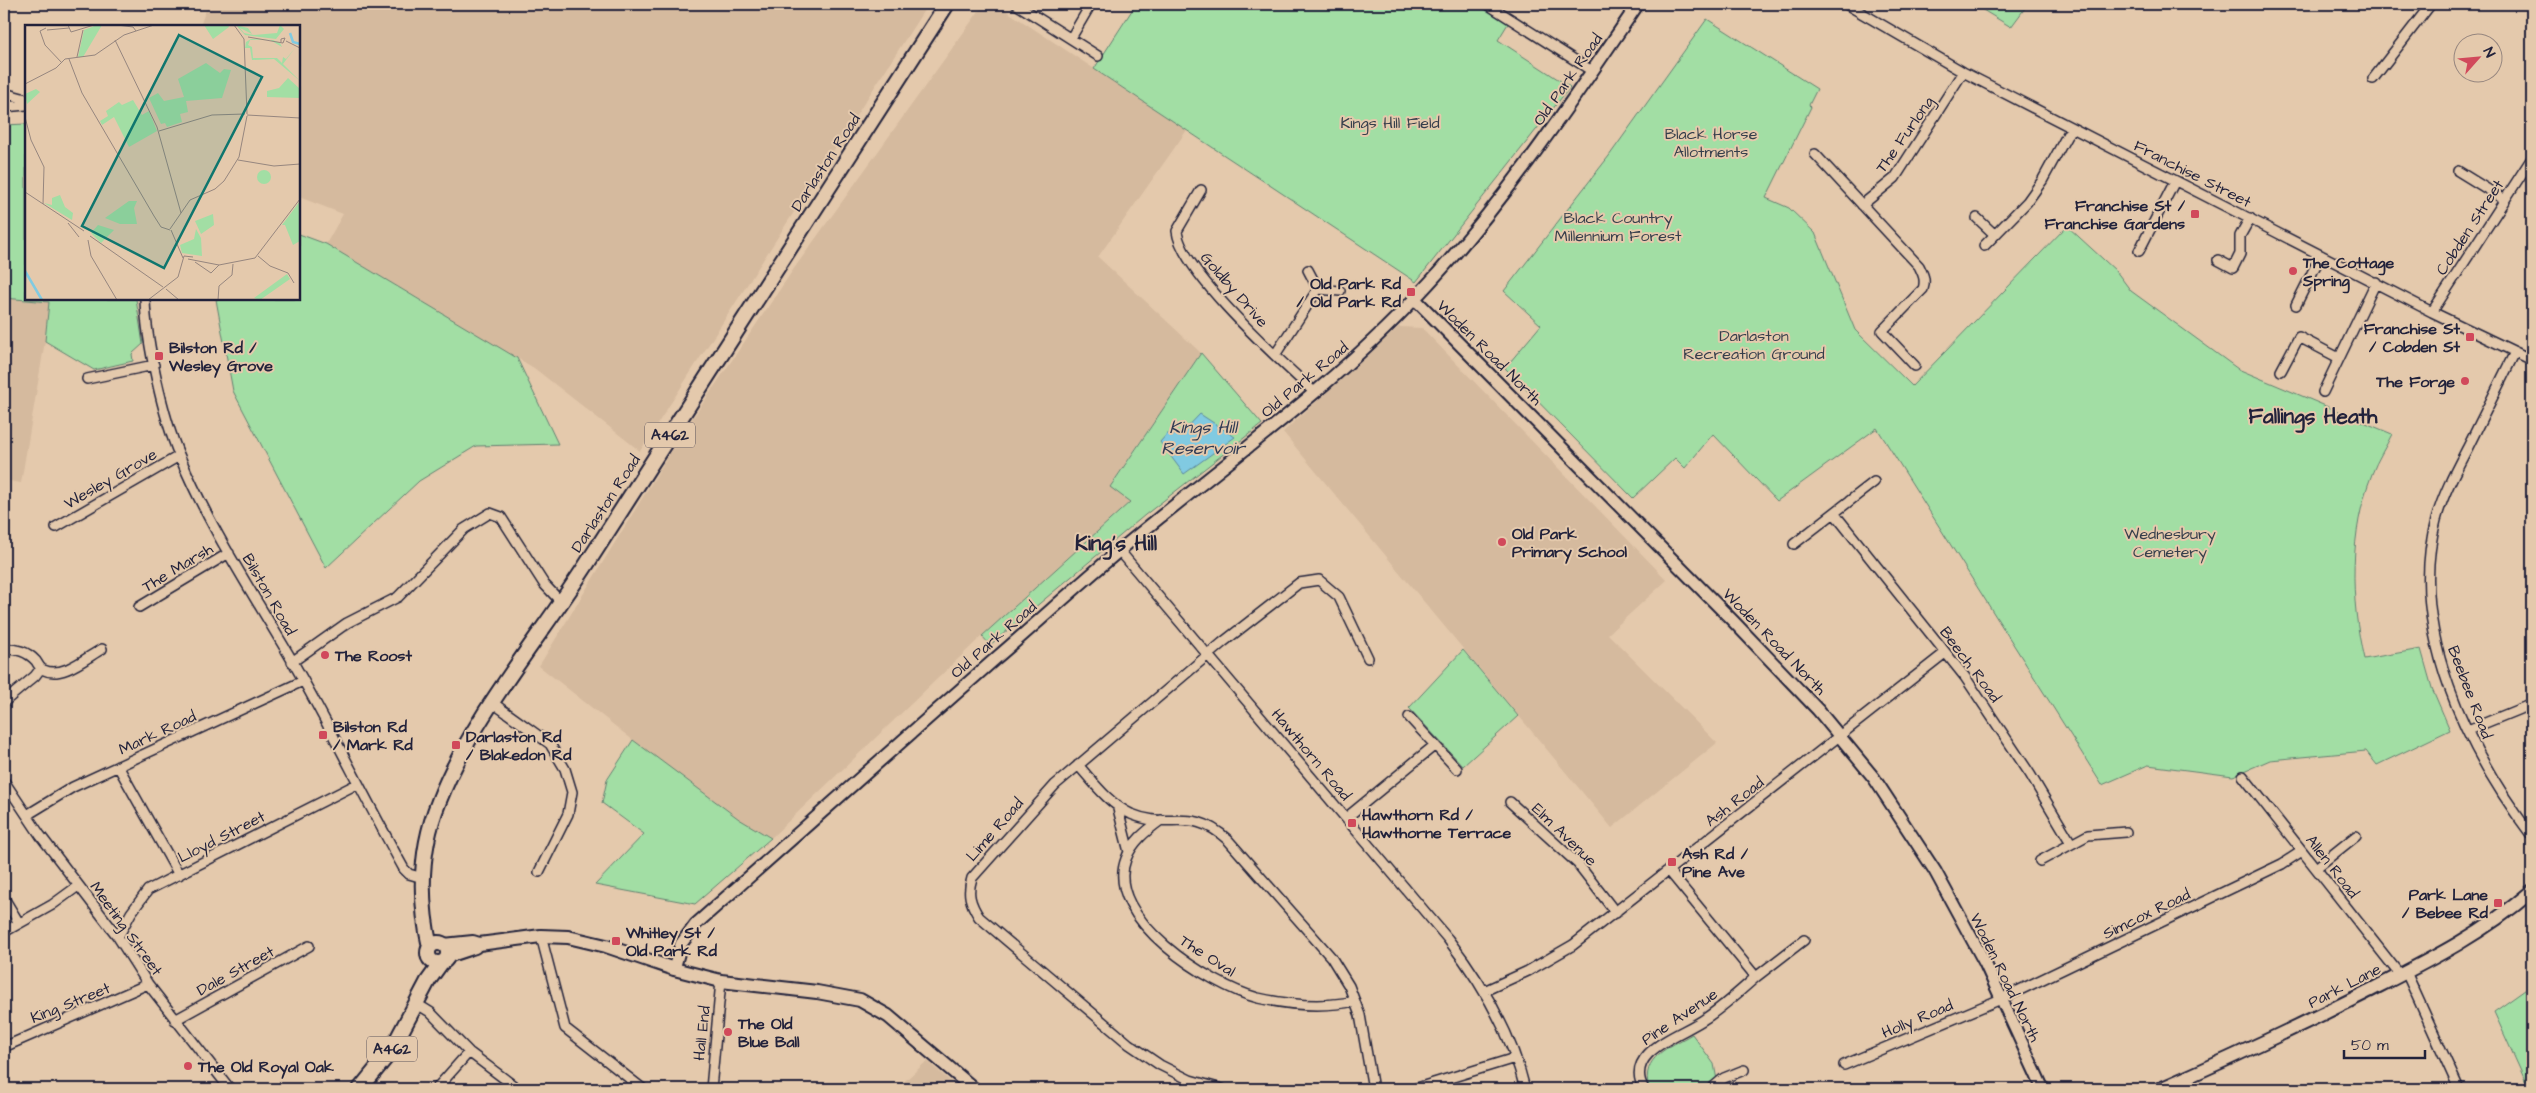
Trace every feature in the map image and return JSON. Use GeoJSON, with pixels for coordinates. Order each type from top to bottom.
{"type":"FeatureCollection","features":[{"type":"Feature","properties":{"kind":"main road","name":"Darlaston Road"},"geometry":{"type":"LineString","coordinates":[[417,1004],[428,981],[438,952],[424,919],[423,878],[426,842],[437,804],[456,765],[492,703],[562,603],[947,4]]}},
{"type":"Feature","properties":{"kind":"main road","name":"Park Lane"},"geometry":{"type":"LineString","coordinates":[[2160,1089],[2297,1027],[2403,974],[2482,931],[2532,891]]}},
{"type":"Feature","properties":{"kind":"main road"},"geometry":{"type":"LineString","coordinates":[[438,952],[473,942],[479,944],[542,936],[568,937],[606,946],[674,969],[722,981],[845,997],[873,1006],[974,1089]]}},
{"type":"Feature","properties":{"kind":"main road","name":"A462"},"geometry":{"type":"LineString","coordinates":[[360,1089],[391,1051],[417,1004]]}},
{"type":"Feature","properties":{"kind":"street"},"geometry":{"type":"LineString","coordinates":[[1016,4],[1098,56]]}},
{"type":"Feature","properties":{"kind":"street"},"geometry":{"type":"LineString","coordinates":[[1071,38],[1092,4]]}},
{"type":"Feature","properties":{"kind":"street"},"geometry":{"type":"LineString","coordinates":[[1487,4],[1592,71]]}},
{"type":"Feature","properties":{"kind":"street","name":"Old Park Road"},"geometry":{"type":"LineString","coordinates":[[674,969],[681,944],[696,924],[1119,550],[1364,350],[1415,299],[1497,203],[1638,4]]}},
{"type":"Feature","properties":{"kind":"street","name":"Franchise Street"},"geometry":{"type":"LineString","coordinates":[[1846,4],[1963,72],[2432,312],[2532,360]]}},
{"type":"Feature","properties":{"kind":"street"},"geometry":{"type":"LineString","coordinates":[[2374,79],[2431,4]]}},
{"type":"Feature","properties":{"kind":"street","name":"The Furlong"},"geometry":{"type":"LineString","coordinates":[[1862,205],[1895,178],[1963,72]]}},
{"type":"Feature","properties":{"kind":"street"},"geometry":{"type":"LineString","coordinates":[[4,93],[25,99]]}},
{"type":"Feature","properties":{"kind":"street"},"geometry":{"type":"LineString","coordinates":[[4,107],[25,105]]}},
{"type":"Feature","properties":{"kind":"street"},"geometry":{"type":"LineString","coordinates":[[1984,246],[2027,202],[2042,181],[2071,128]]}},
{"type":"Feature","properties":{"kind":"street"},"geometry":{"type":"LineString","coordinates":[[1815,154],[1919,266],[1924,275],[1925,283],[1923,289],[1882,331],[1915,366]]}},
{"type":"Feature","properties":{"kind":"street","name":"Cobden Street"},"geometry":{"type":"LineString","coordinates":[[2432,312],[2532,158]]}},
{"type":"Feature","properties":{"kind":"street"},"geometry":{"type":"LineString","coordinates":[[2458,171],[2505,200]]}},
{"type":"Feature","properties":{"kind":"street"},"geometry":{"type":"LineString","coordinates":[[2140,251],[2175,181]]}},
{"type":"Feature","properties":{"kind":"street","name":"Goldby Drive"},"geometry":{"type":"LineString","coordinates":[[1201,190],[1177,231],[1182,251],[1235,317],[1314,392]]}},
{"type":"Feature","properties":{"kind":"street"},"geometry":{"type":"LineString","coordinates":[[1977,218],[1996,235]]}},
{"type":"Feature","properties":{"kind":"street"},"geometry":{"type":"LineString","coordinates":[[2218,260],[2233,268],[2240,254],[2240,236],[2250,218]]}},
{"type":"Feature","properties":{"kind":"street"},"geometry":{"type":"LineString","coordinates":[[2296,305],[2321,255]]}},
{"type":"Feature","properties":{"kind":"street"},"geometry":{"type":"LineString","coordinates":[[1308,270],[1318,289]]}},
{"type":"Feature","properties":{"kind":"street"},"geometry":{"type":"LineString","coordinates":[[2323,392],[2376,282]]}},
{"type":"Feature","properties":{"kind":"street"},"geometry":{"type":"LineString","coordinates":[[1275,355],[1318,289]]}},
{"type":"Feature","properties":{"kind":"street"},"geometry":{"type":"LineString","coordinates":[[1318,289],[1340,291]]}},
{"type":"Feature","properties":{"kind":"street","name":"Woden Road North"},"geometry":{"type":"LineString","coordinates":[[1415,299],[1733,621],[1818,710],[1874,778],[1935,872],[1985,963],[2030,1066],[2043,1089]]}},
{"type":"Feature","properties":{"kind":"street","name":"Bilston Road"},"geometry":{"type":"LineString","coordinates":[[145,300],[145,314],[154,365],[179,456],[229,553],[303,681],[404,869],[410,874],[423,878]]}},
{"type":"Feature","properties":{"kind":"street"},"geometry":{"type":"LineString","coordinates":[[2281,371],[2299,338],[2339,358]]}},
{"type":"Feature","properties":{"kind":"street","name":"Beebee Road"},"geometry":{"type":"LineString","coordinates":[[2515,352],[2448,486],[2436,520],[2430,556],[2429,600],[2441,664],[2468,730],[2502,793],[2532,836]]}},
{"type":"Feature","properties":{"kind":"street"},"geometry":{"type":"LineString","coordinates":[[87,379],[154,365]]}},
{"type":"Feature","properties":{"kind":"street","name":"Wesley Grove"},"geometry":{"type":"LineString","coordinates":[[56,527],[179,456]]}},
{"type":"Feature","properties":{"kind":"street"},"geometry":{"type":"LineString","coordinates":[[1794,544],[1874,482]]}},
{"type":"Feature","properties":{"kind":"street"},"geometry":{"type":"LineString","coordinates":[[292,662],[346,624],[398,597],[464,529],[490,513],[501,517],[544,584],[562,603]]}},
{"type":"Feature","properties":{"kind":"street","name":"Beech Road"},"geometry":{"type":"LineString","coordinates":[[1834,514],[1965,677],[2030,774],[2071,843]]}},
{"type":"Feature","properties":{"kind":"street","name":"Hawthorn Road"},"geometry":{"type":"LineString","coordinates":[[1119,550],[1448,939],[1484,991],[1515,1058],[1525,1089]]}},
{"type":"Feature","properties":{"kind":"street","name":"The Marsh"},"geometry":{"type":"LineString","coordinates":[[139,607],[229,553]]}},
{"type":"Feature","properties":{"kind":"street","name":"Lime Road"},"geometry":{"type":"LineString","coordinates":[[1222,1089],[1190,1080],[1160,1065],[1129,1044],[979,917],[973,908],[969,892],[972,878],[1032,808],[1078,765],[1208,654],[1299,583],[1319,580],[1339,597],[1368,658]]}},
{"type":"Feature","properties":{"kind":"street"},"geometry":{"type":"LineString","coordinates":[[4,649],[23,651],[31,656],[40,668],[51,672],[61,670],[102,649]]}},
{"type":"Feature","properties":{"kind":"street","name":"Ash Road"},"geometry":{"type":"LineString","coordinates":[[1484,991],[1561,953],[1616,913],[1945,653]]}},
{"type":"Feature","properties":{"kind":"street"},"geometry":{"type":"LineString","coordinates":[[4,702],[35,676],[40,668]]}},
{"type":"Feature","properties":{"kind":"street","name":"Mark Road"},"geometry":{"type":"LineString","coordinates":[[27,815],[73,787],[303,681]]}},
{"type":"Feature","properties":{"kind":"street"},"geometry":{"type":"LineString","coordinates":[[492,703],[550,744],[565,769],[572,792],[568,814],[539,872]]}},
{"type":"Feature","properties":{"kind":"street"},"geometry":{"type":"LineString","coordinates":[[2468,730],[2532,704]]}},
{"type":"Feature","properties":{"kind":"street"},"geometry":{"type":"LineString","coordinates":[[1410,716],[1457,769]]}},
{"type":"Feature","properties":{"kind":"street"},"geometry":{"type":"LineString","coordinates":[[1346,818],[1435,745]]}},
{"type":"Feature","properties":{"kind":"street"},"geometry":{"type":"LineString","coordinates":[[1078,765],[1116,806],[1132,814],[1160,820],[1201,821],[1228,840],[1331,957],[1349,986],[1364,1032],[1373,1089]]}},
{"type":"Feature","properties":{"kind":"street"},"geometry":{"type":"LineString","coordinates":[[118,766],[179,875]]}},
{"type":"Feature","properties":{"kind":"street","name":"Allen Road"},"geometry":{"type":"LineString","coordinates":[[2243,776],[2403,974],[2459,1089]]}},
{"type":"Feature","properties":{"kind":"street","name":"Meeting Street"},"geometry":{"type":"LineString","coordinates":[[4,780],[78,886],[118,937],[148,984],[230,1089]]}},
{"type":"Feature","properties":{"kind":"street","name":"Lloyd Street"},"geometry":{"type":"LineString","coordinates":[[118,937],[142,896],[156,886],[358,784]]}},
{"type":"Feature","properties":{"kind":"street","name":"Elm Avenue"},"geometry":{"type":"LineString","coordinates":[[1510,802],[1578,864],[1616,913]]}},
{"type":"Feature","properties":{"kind":"street"},"geometry":{"type":"LineString","coordinates":[[1116,806],[1129,852]]}},
{"type":"Feature","properties":{"kind":"street","name":"The Oval"},"geometry":{"type":"LineString","coordinates":[[1160,820],[1141,836],[1129,852],[1125,860],[1123,880],[1133,911],[1184,961],[1216,980],[1257,997],[1314,1006],[1355,1001]]}},
{"type":"Feature","properties":{"kind":"street"},"geometry":{"type":"LineString","coordinates":[[2040,861],[2088,835],[2126,832]]}},
{"type":"Feature","properties":{"kind":"street"},"geometry":{"type":"LineString","coordinates":[[2316,868],[2356,836]]}},
{"type":"Feature","properties":{"kind":"street","name":"Simcox Road"},"geometry":{"type":"LineString","coordinates":[[2001,999],[2282,864],[2302,851]]}},
{"type":"Feature","properties":{"kind":"street"},"geometry":{"type":"LineString","coordinates":[[1669,871],[1756,976]]}},
{"type":"Feature","properties":{"kind":"street"},"geometry":{"type":"LineString","coordinates":[[4,932],[52,905],[78,886]]}},
{"type":"Feature","properties":{"kind":"street"},"geometry":{"type":"LineString","coordinates":[[4,898],[19,923]]}},
{"type":"Feature","properties":{"kind":"street"},"geometry":{"type":"LineString","coordinates":[[542,936],[560,1017],[565,1028],[643,1089]]}},
{"type":"Feature","properties":{"kind":"street","name":"Pine Avenue"},"geometry":{"type":"LineString","coordinates":[[1644,1089],[1639,1076],[1639,1069],[1647,1054],[1706,1019],[1756,976],[1804,940]]}},
{"type":"Feature","properties":{"kind":"street","name":"Dale Street"},"geometry":{"type":"LineString","coordinates":[[175,1020],[309,946]]}},
{"type":"Feature","properties":{"kind":"street","name":"Hall End"},"geometry":{"type":"LineString","coordinates":[[711,1089],[722,981]]}},
{"type":"Feature","properties":{"kind":"street","name":"King Street"},"geometry":{"type":"LineString","coordinates":[[4,1047],[148,984]]}},
{"type":"Feature","properties":{"kind":"street","name":"Holly Road"},"geometry":{"type":"LineString","coordinates":[[1844,1065],[2001,999]]}},
{"type":"Feature","properties":{"kind":"street"},"geometry":{"type":"LineString","coordinates":[[417,1004],[430,1012],[469,1052],[518,1089]]}},
{"type":"Feature","properties":{"kind":"street"},"geometry":{"type":"LineString","coordinates":[[436,1089],[469,1052]]}},
{"type":"Feature","properties":{"kind":"street"},"geometry":{"type":"LineString","coordinates":[[1414,1089],[1515,1058]]}},
{"type":"Feature","properties":{"kind":"street","name":"Woden Road North"},"geometry":{"type":"LineString","coordinates":[[2030,1066],[2037,1089]]}},
{"type":"Feature","properties":{"kind":"street"},"geometry":{"type":"LineString","coordinates":[[1711,1089],[1724,1078],[1744,1070]]}},
{"type":"Feature","properties":{"kind":"shaded area"},"geometry":{"type":"Polygon","coordinates":[[[208,4],[928,4],[640,451],[534,368],[326,244],[343,214],[300,197],[300,25],[200,25],[208,4]]]}},
{"type":"Feature","properties":{"kind":"shaded area"},"geometry":{"type":"Polygon","coordinates":[[[984,4],[996,4],[1187,130],[1098,257],[1201,353],[1110,486],[1130,502],[982,636],[771,838],[739,819],[672,771],[539,666],[678,440],[793,270],[984,4]]]}},
{"type":"Feature","properties":{"kind":"shaded area"},"geometry":{"type":"Polygon","coordinates":[[[4,298],[49,302],[45,341],[21,483],[4,480],[4,298]]]}},
{"type":"Feature","properties":{"kind":"shaded area","name":"Old Park Primary School"},"geometry":{"type":"Polygon","coordinates":[[[1399,327],[1422,328],[1667,580],[1608,634],[1717,743],[1612,828],[1283,432],[1399,327]]]}},
{"type":"Feature","properties":{"kind":"shaded area"},"geometry":{"type":"Polygon","coordinates":[[[927,1061],[959,1089],[896,1089],[927,1061]]]}},
{"type":"Feature","properties":{"kind":"green space","name":"Kings Hill Field"},"geometry":{"type":"Polygon","coordinates":[[[1136,4],[1478,4],[1509,22],[1498,40],[1570,87],[1416,282],[1094,69],[1136,4]]]}},
{"type":"Feature","properties":{"kind":"green space"},"geometry":{"type":"Polygon","coordinates":[[[1973,4],[2028,4],[2011,27],[1973,4]]]}},
{"type":"Feature","properties":{"kind":"green space","name":"Wednesbury Cemetery"},"geometry":{"type":"Polygon","coordinates":[[[1707,19],[1817,89],[1809,105],[1811,107],[1766,198],[1789,208],[1815,233],[1855,330],[1912,386],[2067,226],[2116,271],[2131,291],[2238,369],[2392,434],[2372,474],[2364,496],[2359,519],[2354,566],[2354,589],[2359,636],[2364,659],[2421,649],[2432,688],[2450,730],[2377,765],[2366,751],[2270,760],[2233,776],[2148,765],[2102,785],[1877,428],[1777,501],[1713,434],[1685,468],[1675,458],[1633,498],[1505,368],[1541,325],[1504,291],[1609,156],[1707,19]]]}},
{"type":"Feature","properties":{"kind":"green space"},"geometry":{"type":"Polygon","coordinates":[[[25,124],[25,300],[4,298],[4,125],[25,124]]]}},
{"type":"Feature","properties":{"kind":"green space"},"geometry":{"type":"Polygon","coordinates":[[[300,234],[326,244],[517,358],[558,444],[476,446],[419,481],[326,568],[233,391],[216,300],[300,300],[300,234]]]}},
{"type":"Feature","properties":{"kind":"green space"},"geometry":{"type":"Polygon","coordinates":[[[26,300],[136,300],[143,344],[132,354],[133,361],[94,370],[45,341],[49,302],[26,300]]]}},
{"type":"Feature","properties":{"kind":"green space"},"geometry":{"type":"Polygon","coordinates":[[[1201,353],[1262,424],[1145,515],[990,645],[982,636],[1130,502],[1110,487],[1201,353]]]}},
{"type":"Feature","properties":{"kind":"green space"},"geometry":{"type":"Polygon","coordinates":[[[1463,650],[1518,716],[1463,766],[1409,708],[1463,650]]]}},
{"type":"Feature","properties":{"kind":"green space"},"geometry":{"type":"Polygon","coordinates":[[[633,740],[739,819],[771,838],[695,904],[595,885],[644,834],[602,803],[607,780],[633,740]]]}},
{"type":"Feature","properties":{"kind":"green space"},"geometry":{"type":"Polygon","coordinates":[[[2532,985],[2532,1089],[2529,1089],[2494,1012],[2532,985]]]}},
{"type":"Feature","properties":{"kind":"green space"},"geometry":{"type":"Polygon","coordinates":[[[1692,1034],[1714,1064],[1717,1080],[1705,1089],[1649,1089],[1647,1078],[1649,1068],[1658,1054],[1692,1034]]]}},
{"type":"Feature","properties":{"kind":"water","name":"Kings Hill Reservoir"},"geometry":{"type":"Polygon","coordinates":[[[1200,414],[1235,437],[1184,474],[1160,442],[1167,434],[1180,435],[1200,414]]]}},
{"type":"Feature","properties":{"kind":"place","name":"Franchise St / Franchise Gardens"},"geometry":{"type":"Point","coordinates":[2195,214]}},
{"type":"Feature","properties":{"kind":"place","name":"The Cottage Spring"},"geometry":{"type":"Point","coordinates":[2293,271]}},
{"type":"Feature","properties":{"kind":"place","name":"Old Park Rd / Old Park Rd"},"geometry":{"type":"Point","coordinates":[1411,292]}},
{"type":"Feature","properties":{"kind":"place","name":"Franchise St / Cobden St"},"geometry":{"type":"Point","coordinates":[2470,337]}},
{"type":"Feature","properties":{"kind":"place","name":"Bilston Rd / Wesley Grove"},"geometry":{"type":"Point","coordinates":[159,356]}},
{"type":"Feature","properties":{"kind":"place","name":"The Forge"},"geometry":{"type":"Point","coordinates":[2465,381]}},
{"type":"Feature","properties":{"kind":"place","name":"Old Park Primary School"},"geometry":{"type":"Point","coordinates":[1502,542]}},
{"type":"Feature","properties":{"kind":"place","name":"The Roost"},"geometry":{"type":"Point","coordinates":[325,655]}},
{"type":"Feature","properties":{"kind":"place","name":"Bilston Rd / Mark Rd"},"geometry":{"type":"Point","coordinates":[323,735]}},
{"type":"Feature","properties":{"kind":"place","name":"Darlaston Rd / Blakedon Rd"},"geometry":{"type":"Point","coordinates":[456,745]}},
{"type":"Feature","properties":{"kind":"place","name":"Hawthorn Rd / Hawthorne Terrace"},"geometry":{"type":"Point","coordinates":[1352,823]}},
{"type":"Feature","properties":{"kind":"place","name":"Ash Rd / Pine Ave"},"geometry":{"type":"Point","coordinates":[1672,862]}},
{"type":"Feature","properties":{"kind":"place","name":"Park Lane / Bebee Rd"},"geometry":{"type":"Point","coordinates":[2498,903]}},
{"type":"Feature","properties":{"kind":"place","name":"Whitley St / Old Park Rd"},"geometry":{"type":"Point","coordinates":[616,941]}},
{"type":"Feature","properties":{"kind":"place","name":"The Old Blue Ball"},"geometry":{"type":"Point","coordinates":[728,1032]}},
{"type":"Feature","properties":{"kind":"place","name":"The Old Royal Oak"},"geometry":{"type":"Point","coordinates":[188,1066]}},
{"type":"Feature","properties":{"kind":"district","name":"Fallings Heath"},"geometry":{"type":"Point","coordinates":[2313,416]}},
{"type":"Feature","properties":{"kind":"district","name":"King’s Hill"},"geometry":{"type":"Point","coordinates":[1116,543]}},
{"type":"Feature","properties":{"kind":"park label","name":"Black Horse Allotments"},"geometry":{"type":"Point","coordinates":[1711,142]}},
{"type":"Feature","properties":{"kind":"park label","name":"Black Country Millennium Forest"},"geometry":{"type":"Point","coordinates":[1618,226]}},
{"type":"Feature","properties":{"kind":"park label","name":"Darlaston Recreation Ground"},"geometry":{"type":"Point","coordinates":[1754,344]}}]}
